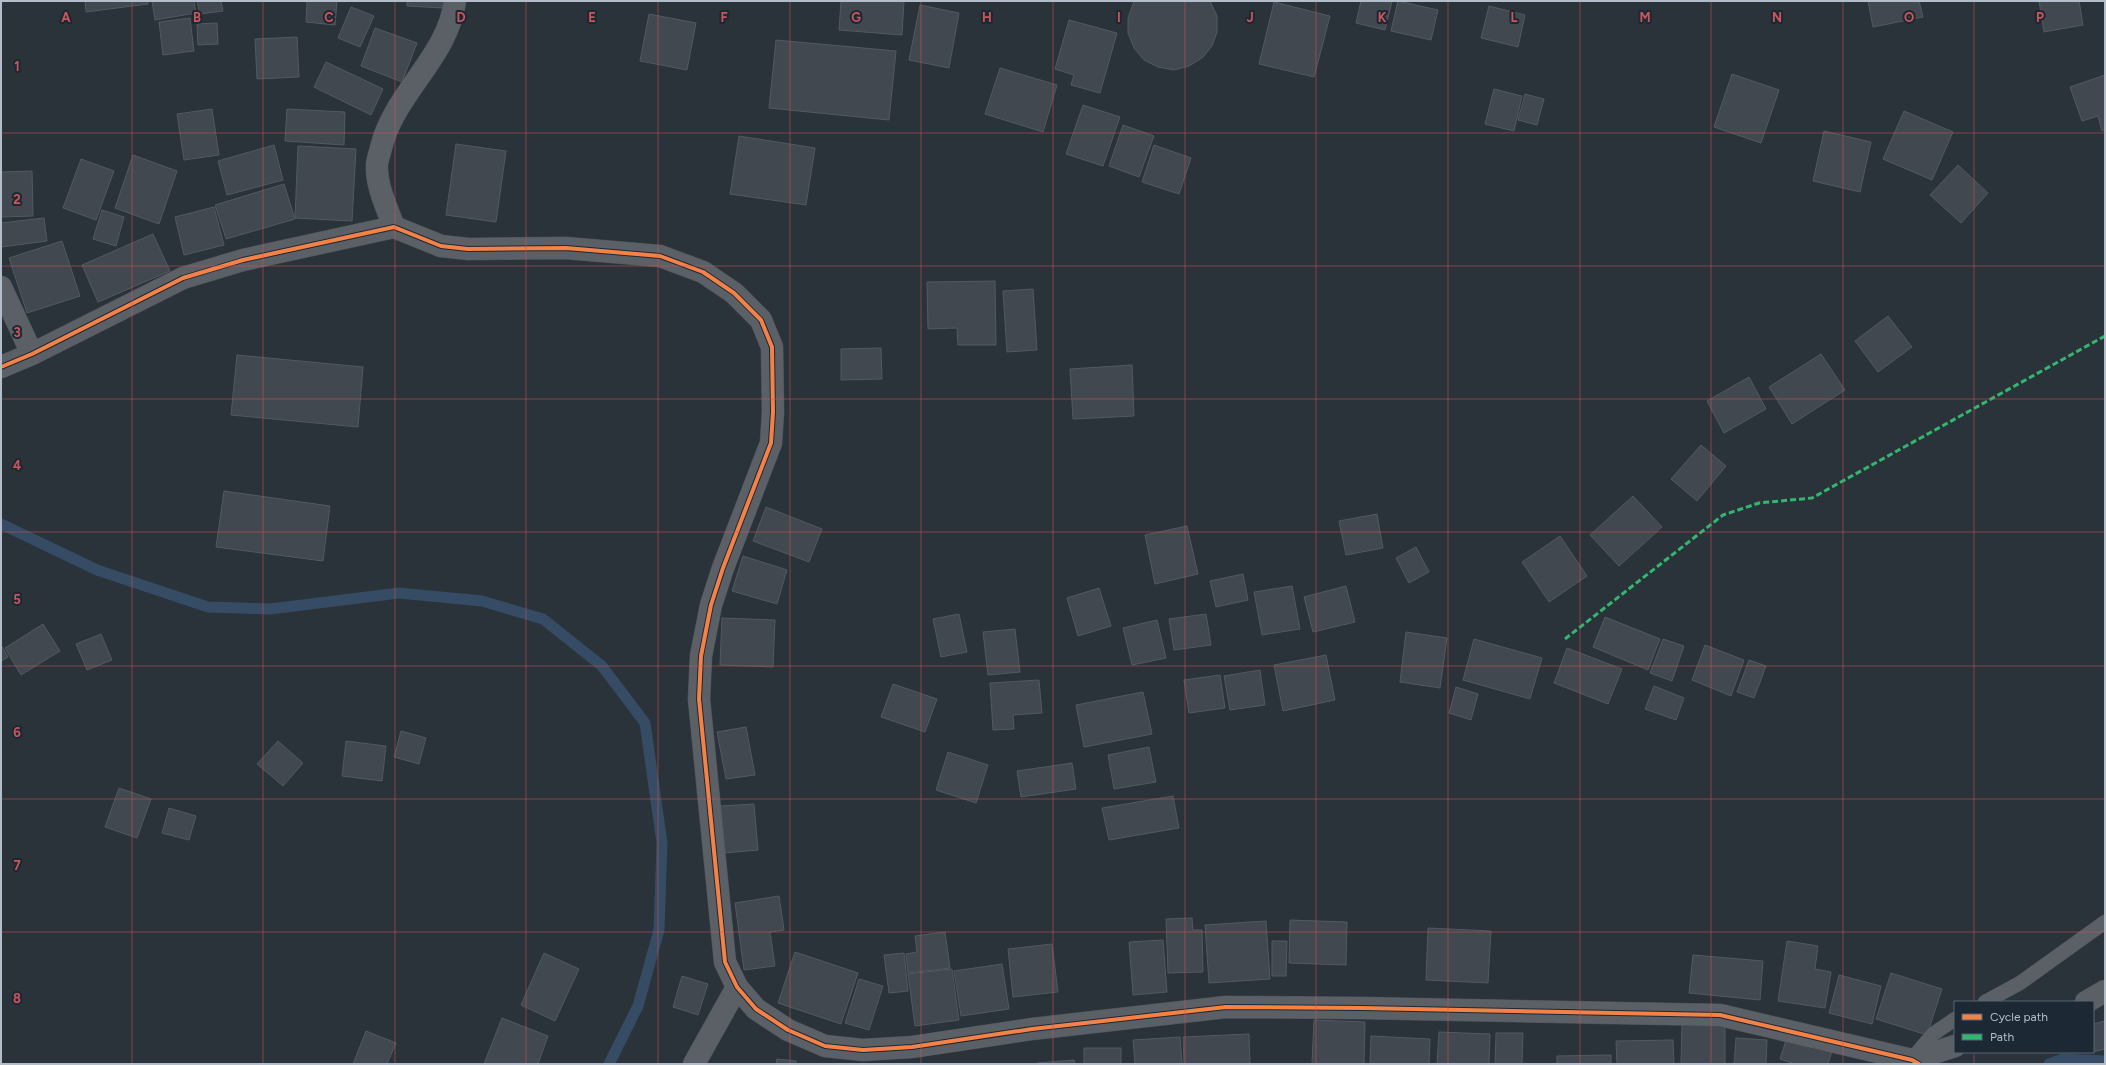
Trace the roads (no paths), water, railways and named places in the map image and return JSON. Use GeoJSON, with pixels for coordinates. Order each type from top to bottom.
{"type":"FeatureCollection","features":[{"type":"Feature","properties":{"kind":"street"},"geometry":{"type":"LineString","coordinates":[[394,227],[382,196],[377,166],[384,134],[399,104],[434,53],[448,28],[455,1]]}},
{"type":"Feature","properties":{"kind":"street"},"geometry":{"type":"LineString","coordinates":[[1,367],[32,354],[183,278],[243,260],[394,227],[441,246],[468,249],[566,248],[660,256],[703,272],[734,293],[761,320],[772,347],[774,412],[770,443],[711,604],[702,656],[699,699],[725,962],[737,987],[756,1009],[788,1030],[825,1046],[862,1050],[912,1047],[1032,1029],[1226,1007],[1362,1008],[1720,1015],[1915,1062],[1954,1046]]}},
{"type":"Feature","properties":{"kind":"street"},"geometry":{"type":"LineString","coordinates":[[1,287],[32,354]]}},
{"type":"Feature","properties":{"kind":"street"},"geometry":{"type":"LineString","coordinates":[[694,1064],[737,987]]}},
{"type":"Feature","properties":{"kind":"street"},"geometry":{"type":"LineString","coordinates":[[2088,1001],[2105,991]]}},
{"type":"Feature","properties":{"kind":"lane"},"geometry":{"type":"LineString","coordinates":[[1987,1001],[2020,983],[2105,922]]}},
{"type":"Feature","properties":{"kind":"lane"},"geometry":{"type":"LineString","coordinates":[[1915,1062],[1933,1034],[1954,1020]]}},
{"type":"Feature","properties":{"kind":"waterway"},"geometry":{"type":"LineString","coordinates":[[1,524],[97,570],[208,607],[270,609],[399,593],[482,601],[543,619],[602,666],[645,723],[662,843],[659,930],[638,1006],[609,1064]]}},
{"type":"Feature","properties":{"kind":"waterway"},"geometry":{"type":"LineString","coordinates":[[2049,1064],[2063,1059],[2105,1061]]}}]}
